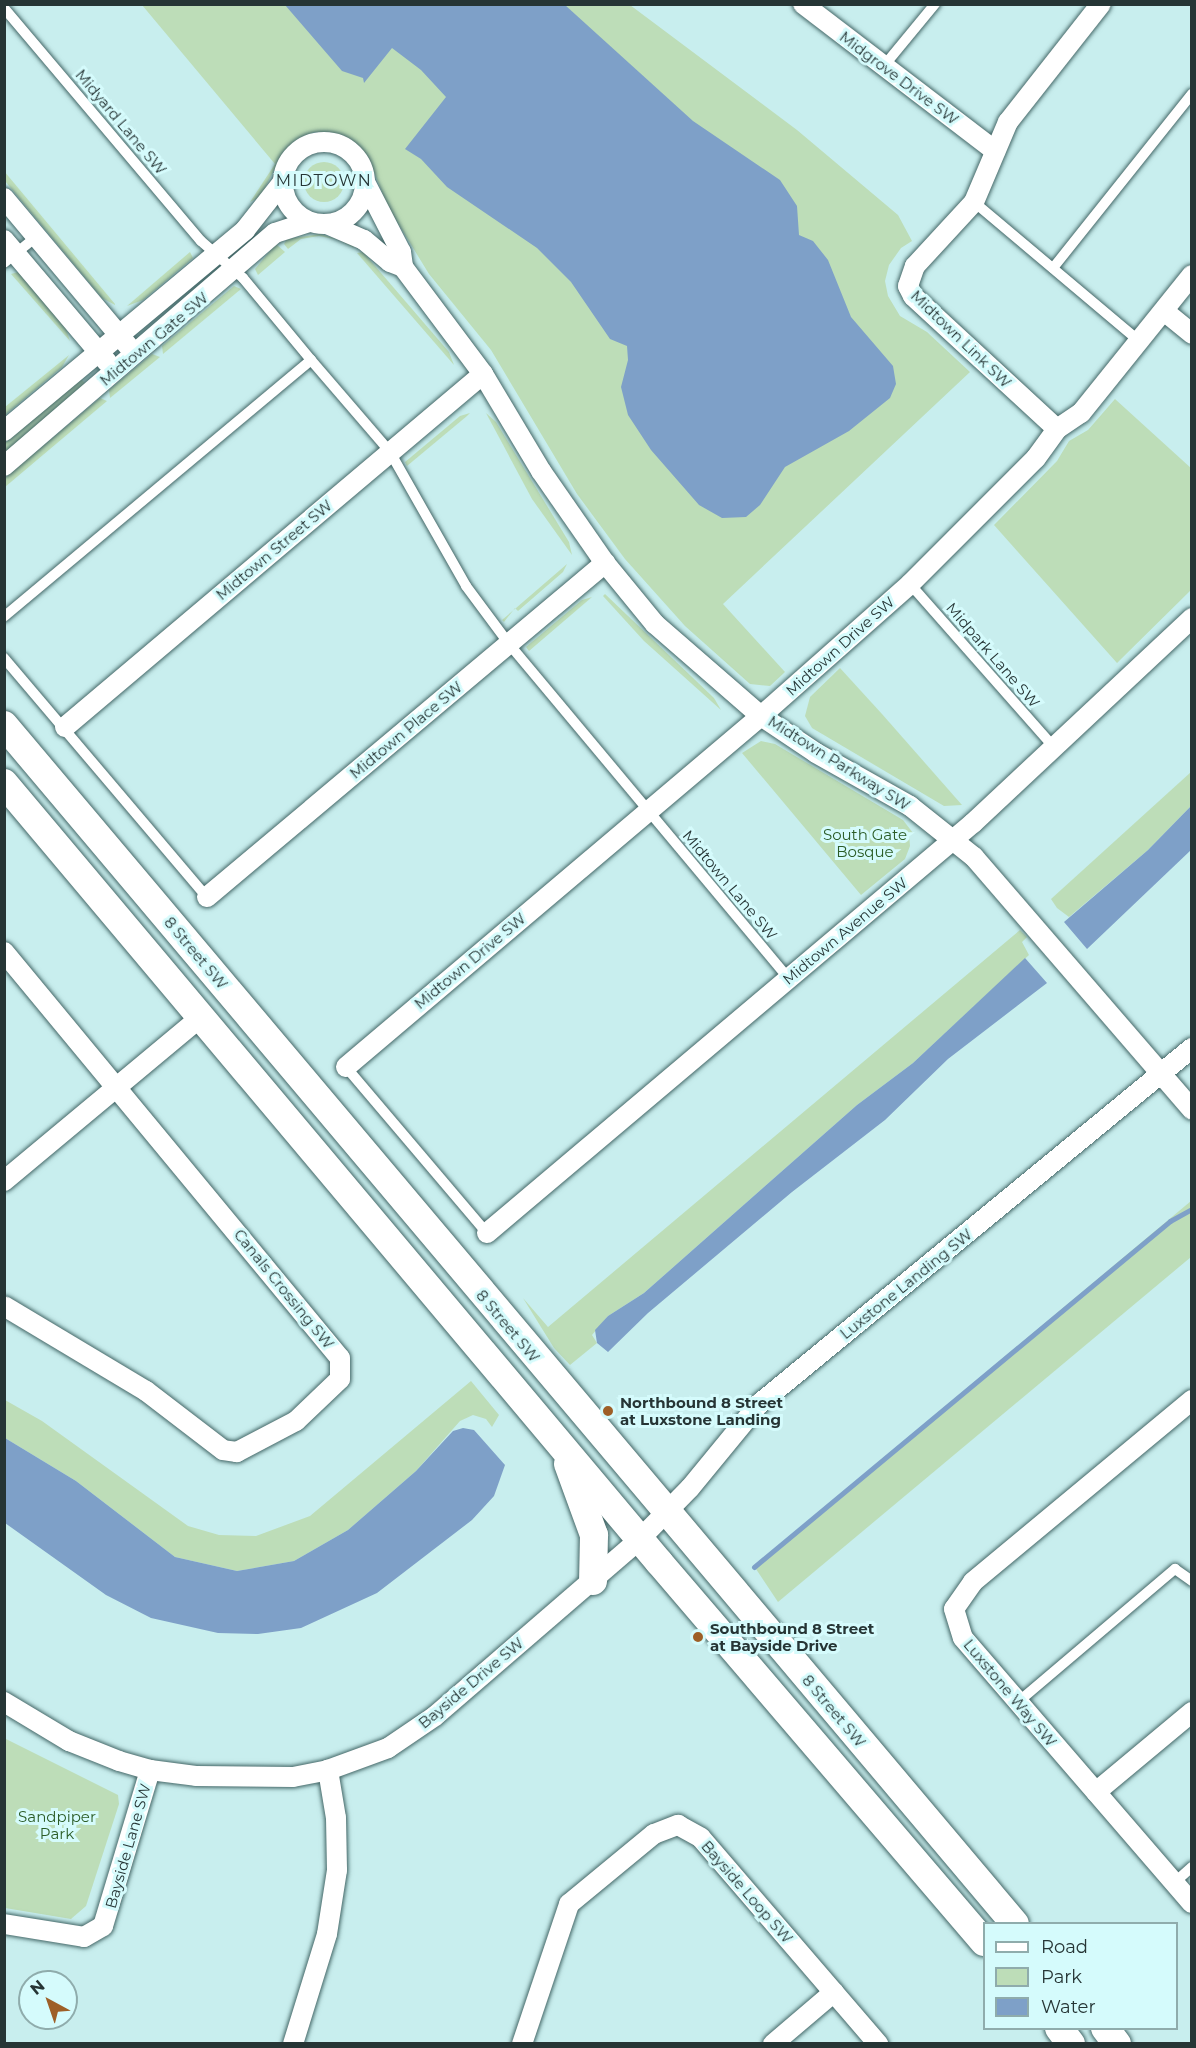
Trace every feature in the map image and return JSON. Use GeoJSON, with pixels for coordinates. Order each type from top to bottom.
{"type":"FeatureCollection","features":[{"type":"Feature","properties":{"kind":"main road","name":"8 Street SW"},"geometry":{"type":"LineString","coordinates":[[4,725],[666,1513],[1014,1922]]}},
{"type":"Feature","properties":{"kind":"main road"},"geometry":{"type":"LineString","coordinates":[[4,783],[640,1539],[983,1941]]}},
{"type":"Feature","properties":{"kind":"main road"},"geometry":{"type":"LineString","coordinates":[[559,1440],[594,1535],[593,1581]]}},
{"type":"Feature","properties":{"kind":"main road"},"geometry":{"type":"LineString","coordinates":[[1061,2030],[1071,2043]]}},
{"type":"Feature","properties":{"kind":"main road"},"geometry":{"type":"LineString","coordinates":[[1107,2030],[1117,2043]]}},
{"type":"Feature","properties":{"kind":"street","name":"Midgrove Drive SW"},"geometry":{"type":"LineString","coordinates":[[803,4],[995,151]]}},
{"type":"Feature","properties":{"kind":"street","name":"Midtown Link SW"},"geometry":{"type":"LineString","coordinates":[[1057,429],[913,296],[908,286],[915,266],[974,202],[995,151],[1019,107],[1101,4]]}},
{"type":"Feature","properties":{"kind":"street"},"geometry":{"type":"LineString","coordinates":[[323,142],[339,145],[352,154],[362,167],[365,182],[354,212],[318,223],[295,213],[286,200],[282,183],[294,155],[323,142]]}},
{"type":"Feature","properties":{"kind":"street","name":"Midtown Parkway SW"},"geometry":{"type":"LineString","coordinates":[[365,182],[401,252],[403,267],[483,374],[541,471],[604,563],[679,648],[761,716],[816,753],[910,806],[974,857],[1023,911],[1191,1110]]}},
{"type":"Feature","properties":{"kind":"street","name":"Midtown Gate SW"},"geometry":{"type":"LineString","coordinates":[[4,431],[244,230],[282,183]]}},
{"type":"Feature","properties":{"kind":"street"},"geometry":{"type":"LineString","coordinates":[[4,198],[135,355]]}},
{"type":"Feature","properties":{"kind":"street","name":"Midtown Gate SW"},"geometry":{"type":"LineString","coordinates":[[4,466],[236,270],[275,233],[318,223]]}},
{"type":"Feature","properties":{"kind":"street","name":"Midtown Parkway SW"},"geometry":{"type":"LineString","coordinates":[[318,223],[364,240],[390,262],[403,267]]}},
{"type":"Feature","properties":{"kind":"street"},"geometry":{"type":"LineString","coordinates":[[8,252],[115,372]]}},
{"type":"Feature","properties":{"kind":"street","name":"Midtown Drive SW"},"geometry":{"type":"LineString","coordinates":[[346,1066],[761,716],[910,584],[1036,458],[1057,429],[1082,413],[1191,275]]}},
{"type":"Feature","properties":{"kind":"street"},"geometry":{"type":"LineString","coordinates":[[1164,310],[1191,334]]}},
{"type":"Feature","properties":{"kind":"street","name":"Midtown Street SW"},"geometry":{"type":"LineString","coordinates":[[65,728],[483,374]]}},
{"type":"Feature","properties":{"kind":"street","name":"Midtown Place SW"},"geometry":{"type":"LineString","coordinates":[[207,897],[604,563]]}},
{"type":"Feature","properties":{"kind":"street","name":"Midtown Avenue SW"},"geometry":{"type":"LineString","coordinates":[[487,1233],[952,841],[1191,618]]}},
{"type":"Feature","properties":{"kind":"street","name":"Canals Crossing SW"},"geometry":{"type":"LineString","coordinates":[[4,952],[118,1086],[340,1358],[340,1379],[296,1421],[237,1452],[223,1450],[146,1391],[4,1306]]}},
{"type":"Feature","properties":{"kind":"street"},"geometry":{"type":"LineString","coordinates":[[4,1181],[201,1016]]}},
{"type":"Feature","properties":{"kind":"street","name":"Luxstone Landing SW"},"geometry":{"type":"LineString","coordinates":[[640,1539],[666,1513],[759,1404],[1161,1076],[1191,1048]]}},
{"type":"Feature","properties":{"kind":"street","name":"Luxstone Way SW"},"geometry":{"type":"LineString","coordinates":[[1188,1410],[960,1595],[954,1610],[956,1624],[1018,1701],[1191,1903]]}},
{"type":"Feature","properties":{"kind":"street","name":"Bayside Drive SW"},"geometry":{"type":"LineString","coordinates":[[4,1702],[69,1741],[150,1770],[243,1778],[292,1777],[328,1770],[388,1748],[435,1716],[640,1539]]}},
{"type":"Feature","properties":{"kind":"street"},"geometry":{"type":"LineString","coordinates":[[1096,1792],[1191,1712]]}},
{"type":"Feature","properties":{"kind":"street","name":"Bayside Lane SW"},"geometry":{"type":"LineString","coordinates":[[4,1924],[84,1937],[103,1926],[150,1770]]}},
{"type":"Feature","properties":{"kind":"street"},"geometry":{"type":"LineString","coordinates":[[293,2043],[327,1934],[337,1870],[336,1818],[328,1770]]}},
{"type":"Feature","properties":{"kind":"street","name":"Bayside Loop SW"},"geometry":{"type":"LineString","coordinates":[[522,2043],[569,1904],[654,1834],[678,1825],[701,1838],[878,2043]]}},
{"type":"Feature","properties":{"kind":"street"},"geometry":{"type":"LineString","coordinates":[[773,2043],[834,1992]]}},
{"type":"Feature","properties":{"kind":"lane"},"geometry":{"type":"LineString","coordinates":[[883,67],[935,4]]}},
{"type":"Feature","properties":{"kind":"lane","name":"Midyard Lane SW"},"geometry":{"type":"LineString","coordinates":[[4,8],[216,254],[236,270],[390,452]]}},
{"type":"Feature","properties":{"kind":"lane"},"geometry":{"type":"LineString","coordinates":[[1053,268],[1191,94]]}},
{"type":"Feature","properties":{"kind":"lane"},"geometry":{"type":"LineString","coordinates":[[974,202],[1139,341]]}},
{"type":"Feature","properties":{"kind":"lane"},"geometry":{"type":"LineString","coordinates":[[8,252],[37,236]]}},
{"type":"Feature","properties":{"kind":"lane"},"geometry":{"type":"LineString","coordinates":[[4,617],[312,360]]}},
{"type":"Feature","properties":{"kind":"lane","name":"Midtown Lane SW"},"geometry":{"type":"LineString","coordinates":[[390,452],[466,586],[509,644],[647,812],[789,979]]}},
{"type":"Feature","properties":{"kind":"lane","name":"Midpark Lane SW"},"geometry":{"type":"LineString","coordinates":[[910,584],[1053,746]]}},
{"type":"Feature","properties":{"kind":"lane"},"geometry":{"type":"LineString","coordinates":[[4,658],[207,897]]}},
{"type":"Feature","properties":{"kind":"lane"},"geometry":{"type":"LineString","coordinates":[[346,1066],[487,1233]]}},
{"type":"Feature","properties":{"kind":"lane"},"geometry":{"type":"LineString","coordinates":[[1018,1701],[1175,1569],[1191,1581]]}},
{"type":"Feature","properties":{"kind":"lane"},"geometry":{"type":"LineString","coordinates":[[1174,1882],[1191,1868]]}},
{"type":"Feature","properties":{"kind":"green space"},"geometry":{"type":"Polygon","coordinates":[[[142,5],[630,5],[797,130],[898,215],[912,241],[901,248],[889,265],[885,281],[888,296],[900,316],[927,332],[970,372],[723,604],[785,672],[770,686],[750,684],[685,626],[625,559],[577,494],[491,350],[429,274],[388,207],[369,159],[359,146],[335,133],[314,132],[302,137],[284,151],[260,197],[250,202],[275,164],[142,5]]]}},
{"type":"Feature","properties":{"kind":"green space"},"geometry":{"type":"Polygon","coordinates":[[[324,162],[332,163],[338,168],[343,174],[343,190],[338,196],[332,201],[324,202],[316,201],[310,196],[305,190],[304,182],[305,174],[310,168],[316,163],[324,162]]]}},
{"type":"Feature","properties":{"kind":"green space"},"geometry":{"type":"Polygon","coordinates":[[[4,171],[115,305],[102,298],[5,181],[4,171]]]}},
{"type":"Feature","properties":{"kind":"green space"},"geometry":{"type":"Polygon","coordinates":[[[320,234],[352,244],[354,248],[339,240],[319,236],[301,239],[288,249],[284,244],[287,239],[320,234]]]}},
{"type":"Feature","properties":{"kind":"green space"},"geometry":{"type":"Polygon","coordinates":[[[276,244],[285,252],[258,275],[255,269],[276,244]]]}},
{"type":"Feature","properties":{"kind":"green space"},"geometry":{"type":"Polygon","coordinates":[[[190,252],[193,258],[143,300],[127,306],[190,252]]]}},
{"type":"Feature","properties":{"kind":"green space"},"geometry":{"type":"Polygon","coordinates":[[[363,252],[449,352],[454,365],[357,253],[363,252]]]}},
{"type":"Feature","properties":{"kind":"green space"},"geometry":{"type":"Polygon","coordinates":[[[18,272],[66,329],[70,341],[11,274],[18,272]]]}},
{"type":"Feature","properties":{"kind":"green space"},"geometry":{"type":"Polygon","coordinates":[[[234,286],[241,289],[163,354],[162,346],[234,286]]]}},
{"type":"Feature","properties":{"kind":"green space"},"geometry":{"type":"Polygon","coordinates":[[[152,354],[160,357],[110,398],[109,390],[152,354]]]}},
{"type":"Feature","properties":{"kind":"green space"},"geometry":{"type":"Polygon","coordinates":[[[69,355],[62,367],[5,415],[5,407],[69,355]]]}},
{"type":"Feature","properties":{"kind":"green space"},"geometry":{"type":"Polygon","coordinates":[[[81,379],[86,384],[5,452],[5,443],[81,379]]]}},
{"type":"Feature","properties":{"kind":"green space"},"geometry":{"type":"Polygon","coordinates":[[[100,398],[107,401],[5,487],[5,478],[100,398]]]}},
{"type":"Feature","properties":{"kind":"green space"},"geometry":{"type":"Polygon","coordinates":[[[1115,399],[1192,469],[1191,590],[1117,663],[994,525],[1057,461],[1069,441],[1088,430],[1115,399]]]}},
{"type":"Feature","properties":{"kind":"green space"},"geometry":{"type":"Polygon","coordinates":[[[470,413],[407,466],[405,462],[460,416],[470,413]]]}},
{"type":"Feature","properties":{"kind":"green space"},"geometry":{"type":"Polygon","coordinates":[[[486,413],[496,422],[569,542],[572,555],[532,499],[486,413]]]}},
{"type":"Feature","properties":{"kind":"green space"},"geometry":{"type":"Polygon","coordinates":[[[567,564],[563,572],[518,611],[515,608],[567,564]]]}},
{"type":"Feature","properties":{"kind":"green space"},"geometry":{"type":"Polygon","coordinates":[[[605,594],[714,698],[721,710],[644,641],[603,596],[605,594]]]}},
{"type":"Feature","properties":{"kind":"green space"},"geometry":{"type":"Polygon","coordinates":[[[592,597],[529,651],[526,647],[582,600],[592,597]]]}},
{"type":"Feature","properties":{"kind":"green space","name":"South Gate Bosque"},"geometry":{"type":"Polygon","coordinates":[[[840,668],[962,805],[944,806],[812,728],[805,716],[810,697],[840,668]]]}},
{"type":"Feature","properties":{"kind":"green space","name":"South Gate Bosque"},"geometry":{"type":"Polygon","coordinates":[[[761,741],[775,744],[903,820],[913,833],[909,834],[910,846],[905,859],[861,895],[742,753],[761,741]]]}},
{"type":"Feature","properties":{"kind":"green space"},"geometry":{"type":"Polygon","coordinates":[[[1191,772],[1191,806],[1148,850],[1069,917],[1057,908],[1051,899],[1191,772]]]}},
{"type":"Feature","properties":{"kind":"green space"},"geometry":{"type":"Polygon","coordinates":[[[1020,930],[1027,937],[1022,942],[1029,955],[913,1063],[857,1105],[644,1293],[608,1316],[592,1335],[597,1343],[570,1365],[554,1348],[523,1298],[548,1327],[1020,930]]]}},
{"type":"Feature","properties":{"kind":"green space"},"geometry":{"type":"Polygon","coordinates":[[[1191,1201],[1191,1257],[778,1602],[754,1566],[1191,1201]]]}},
{"type":"Feature","properties":{"kind":"green space"},"geometry":{"type":"Polygon","coordinates":[[[471,1381],[499,1415],[492,1427],[486,1419],[473,1415],[460,1421],[416,1471],[348,1530],[294,1561],[237,1571],[175,1557],[76,1481],[5,1438],[5,1400],[42,1421],[188,1526],[219,1535],[256,1536],[310,1516],[471,1381]]]}},
{"type":"Feature","properties":{"kind":"green space","name":"Sandpiper Park"},"geometry":{"type":"Polygon","coordinates":[[[4,1738],[118,1795],[119,1804],[86,1906],[71,1919],[5,1908],[4,1738]]]}},
{"type":"Feature","properties":{"kind":"water"},"geometry":{"type":"Polygon","coordinates":[[[285,5],[565,5],[693,121],[780,180],[797,206],[799,235],[813,241],[828,260],[851,317],[893,366],[896,384],[890,398],[849,431],[785,467],[760,505],[746,517],[722,518],[699,505],[651,450],[628,415],[621,387],[628,360],[627,346],[610,339],[571,282],[537,248],[447,187],[421,159],[405,149],[446,97],[421,70],[392,48],[364,83],[363,78],[342,71],[285,5]]]}},
{"type":"Feature","properties":{"kind":"water"},"geometry":{"type":"Polygon","coordinates":[[[1191,806],[1191,850],[1087,949],[1064,922],[1148,850],[1191,806]]]}},
{"type":"Feature","properties":{"kind":"water"},"geometry":{"type":"Polygon","coordinates":[[[1025,958],[1047,983],[948,1059],[885,1120],[792,1192],[648,1313],[608,1352],[597,1343],[595,1330],[608,1316],[644,1293],[857,1105],[913,1063],[1025,958]]]}},
{"type":"Feature","properties":{"kind":"water"},"geometry":{"type":"Polygon","coordinates":[[[463,1428],[474,1430],[505,1465],[494,1496],[472,1520],[377,1593],[301,1628],[258,1634],[218,1633],[151,1618],[106,1595],[5,1523],[5,1438],[76,1481],[175,1557],[237,1571],[294,1561],[348,1530],[416,1471],[453,1431],[463,1428]]]}},
{"type":"Feature","properties":{"kind":"waterway"},"geometry":{"type":"LineString","coordinates":[[754,1567],[1170,1221],[1192,1209]]}},
{"type":"Feature","properties":{"kind":"place","name":"Northbound 8 Street at Luxstone Landing"},"geometry":{"type":"Point","coordinates":[608,1411]}},
{"type":"Feature","properties":{"kind":"place","name":"Southbound 8 Street at Bayside Drive"},"geometry":{"type":"Point","coordinates":[698,1637]}},
{"type":"Feature","properties":{"kind":"district","name":"MIDTOWN"},"geometry":{"type":"Point","coordinates":[324,181]}}]}
